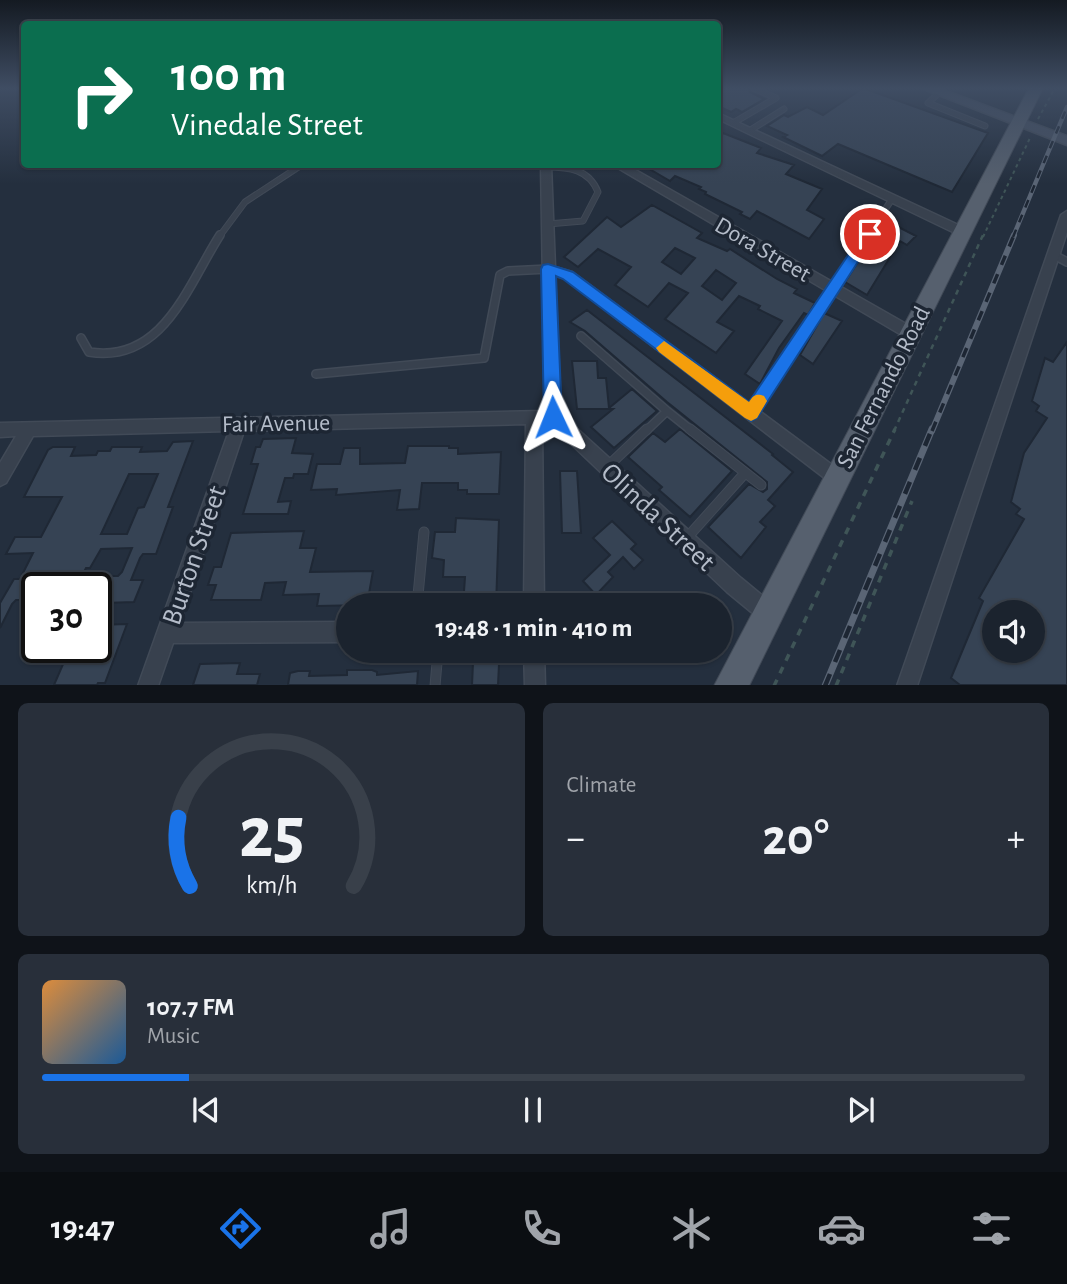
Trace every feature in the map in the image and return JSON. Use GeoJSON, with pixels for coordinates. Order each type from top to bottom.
{"type":"FeatureCollection","features":[{"type":"Feature","properties":{"kind":"main road","name":"San Fernando Road"},"geometry":{"type":"LineString","coordinates":[[731,685],[962,232],[1027,120]]}},
{"type":"Feature","properties":{"kind":"street"},"geometry":{"type":"LineString","coordinates":[[726,120],[962,232]]}},
{"type":"Feature","properties":{"kind":"street"},"geometry":{"type":"LineString","coordinates":[[1013,120],[1067,141]]}},
{"type":"Feature","properties":{"kind":"street"},"geometry":{"type":"LineString","coordinates":[[546,168],[553,417]]}},
{"type":"Feature","properties":{"kind":"street","name":"Dora Street"},"geometry":{"type":"LineString","coordinates":[[623,168],[910,333]]}},
{"type":"Feature","properties":{"kind":"street"},"geometry":{"type":"LineString","coordinates":[[907,685],[1060,258],[1067,215]]}},
{"type":"Feature","properties":{"kind":"street"},"geometry":{"type":"LineString","coordinates":[[548,269],[568,275],[837,478]]}},
{"type":"Feature","properties":{"kind":"street","name":"Fair Avenue"},"geometry":{"type":"LineString","coordinates":[[0,430],[553,417]]}},
{"type":"Feature","properties":{"kind":"street","name":"Olinda Street"},"geometry":{"type":"LineString","coordinates":[[553,417],[768,613]]}},
{"type":"Feature","properties":{"kind":"street"},"geometry":{"type":"LineString","coordinates":[[534,418],[534,593]]}},
{"type":"Feature","properties":{"kind":"street","name":"Burton Street"},"geometry":{"type":"LineString","coordinates":[[148,685],[239,424]]}},
{"type":"Feature","properties":{"kind":"street"},"geometry":{"type":"LineString","coordinates":[[0,478],[29,429]]}},
{"type":"Feature","properties":{"kind":"street"},"geometry":{"type":"LineString","coordinates":[[166,633],[336,632]]}},
{"type":"Feature","properties":{"kind":"street"},"geometry":{"type":"LineString","coordinates":[[534,663],[535,685]]}},
{"type":"Feature","properties":{"kind":"lane"},"geometry":{"type":"LineString","coordinates":[[733,123],[738,120]]}},
{"type":"Feature","properties":{"kind":"lane"},"geometry":{"type":"LineString","coordinates":[[749,131],[767,120]]}},
{"type":"Feature","properties":{"kind":"lane"},"geometry":{"type":"LineString","coordinates":[[970,120],[985,126]]}},
{"type":"Feature","properties":{"kind":"lane"},"geometry":{"type":"LineString","coordinates":[[81,338],[89,352],[110,355],[139,345],[164,322],[191,285],[227,224],[245,203],[297,168]]}},
{"type":"Feature","properties":{"kind":"lane"},"geometry":{"type":"LineString","coordinates":[[548,224],[583,221],[598,192],[595,183],[582,171],[560,168]]}},
{"type":"Feature","properties":{"kind":"lane"},"geometry":{"type":"LineString","coordinates":[[751,413],[892,199]]}},
{"type":"Feature","properties":{"kind":"lane"},"geometry":{"type":"LineString","coordinates":[[316,374],[484,358],[500,275],[508,271],[548,269]]}},
{"type":"Feature","properties":{"kind":"lane"},"geometry":{"type":"LineString","coordinates":[[581,336],[667,411],[761,485]]}},
{"type":"Feature","properties":{"kind":"lane"},"geometry":{"type":"LineString","coordinates":[[607,468],[667,411]]}},
{"type":"Feature","properties":{"kind":"lane"},"geometry":{"type":"LineString","coordinates":[[685,540],[745,473]]}},
{"type":"Feature","properties":{"kind":"lane"},"geometry":{"type":"LineString","coordinates":[[418,593],[424,532]]}},
{"type":"Feature","properties":{"kind":"lane"},"geometry":{"type":"LineString","coordinates":[[435,685],[437,663]]}},
{"type":"Feature","properties":{"kind":"path"},"geometry":{"type":"LineString","coordinates":[[774,685],[1030,120]]}},
{"type":"Feature","properties":{"kind":"path"},"geometry":{"type":"LineString","coordinates":[[836,685],[912,501]]}},
{"type":"Feature","properties":{"kind":"building"},"geometry":{"type":"Polygon","coordinates":[[[776,120],[952,120],[988,133],[952,192],[838,144],[822,156],[767,126],[776,120]]]}},
{"type":"Feature","properties":{"kind":"building"},"geometry":{"type":"Polygon","coordinates":[[[723,133],[761,148],[757,153],[794,165],[786,174],[822,189],[807,210],[824,219],[809,239],[757,211],[750,219],[740,214],[742,212],[705,194],[706,192],[699,189],[701,187],[675,176],[670,181],[648,168],[721,168],[723,133]]]}},
{"type":"Feature","properties":{"kind":"building"},"geometry":{"type":"Polygon","coordinates":[[[652,205],[702,233],[697,238],[727,251],[730,249],[797,289],[794,293],[815,303],[808,315],[804,313],[779,348],[760,384],[745,374],[782,321],[758,309],[760,306],[739,296],[717,322],[734,331],[716,353],[665,319],[688,293],[669,283],[648,307],[615,285],[631,267],[598,249],[578,267],[564,257],[607,217],[621,227],[652,205]],[[675,248],[662,262],[681,274],[695,258],[675,248]],[[716,270],[702,286],[722,300],[736,283],[716,270]]]}},
{"type":"Feature","properties":{"kind":"building"},"geometry":{"type":"Polygon","coordinates":[[[885,220],[916,236],[907,245],[900,241],[867,295],[845,282],[885,220]]]}},
{"type":"Feature","properties":{"kind":"building"},"geometry":{"type":"Polygon","coordinates":[[[587,310],[793,472],[768,500],[775,506],[760,522],[766,527],[741,558],[708,527],[749,484],[763,492],[767,489],[767,482],[667,402],[585,331],[570,322],[587,310]]]}},
{"type":"Feature","properties":{"kind":"building"},"geometry":{"type":"Polygon","coordinates":[[[824,313],[842,321],[813,364],[800,355],[824,313]]]}},
{"type":"Feature","properties":{"kind":"building"},"geometry":{"type":"Polygon","coordinates":[[[1067,342],[1067,685],[960,685],[951,678],[982,603],[982,663],[1045,663],[1045,600],[982,600],[979,598],[1024,519],[1016,514],[1020,509],[1011,502],[1024,453],[1047,418],[1036,411],[1039,406],[1032,401],[1045,358],[1053,362],[1067,342]]]}},
{"type":"Feature","properties":{"kind":"building"},"geometry":{"type":"Polygon","coordinates":[[[572,361],[597,361],[598,378],[606,378],[609,408],[632,389],[657,411],[614,448],[591,427],[613,409],[577,409],[572,361]]]}},
{"type":"Feature","properties":{"kind":"building"},"geometry":{"type":"Polygon","coordinates":[[[680,429],[732,471],[690,517],[659,490],[662,487],[628,457],[653,433],[665,442],[680,429]]]}},
{"type":"Feature","properties":{"kind":"building"},"geometry":{"type":"Polygon","coordinates":[[[296,438],[292,453],[313,454],[308,474],[294,474],[293,478],[285,478],[278,502],[291,501],[288,514],[243,514],[258,464],[251,464],[256,447],[260,447],[263,439],[296,438]]]}},
{"type":"Feature","properties":{"kind":"building"},"geometry":{"type":"Polygon","coordinates":[[[193,441],[168,507],[173,507],[156,554],[143,554],[131,580],[143,580],[134,602],[112,603],[112,576],[118,576],[122,572],[132,548],[101,549],[90,568],[86,568],[84,572],[24,572],[33,553],[6,554],[15,537],[41,537],[62,497],[24,497],[48,450],[53,447],[75,447],[71,456],[96,455],[98,451],[110,451],[112,447],[142,447],[140,452],[167,451],[173,442],[193,441]],[[129,474],[101,534],[127,534],[138,508],[144,507],[158,474],[129,474]]]}},
{"type":"Feature","properties":{"kind":"building"},"geometry":{"type":"Polygon","coordinates":[[[408,446],[449,446],[458,448],[458,454],[501,452],[499,494],[467,494],[467,490],[458,490],[458,483],[422,483],[419,509],[397,510],[400,490],[336,495],[337,489],[311,490],[317,464],[340,464],[344,448],[360,448],[360,464],[405,463],[408,446]]]}},
{"type":"Feature","properties":{"kind":"building"},"geometry":{"type":"Polygon","coordinates":[[[560,471],[577,471],[581,533],[562,533],[560,471]]]}},
{"type":"Feature","properties":{"kind":"building"},"geometry":{"type":"Polygon","coordinates":[[[456,518],[499,520],[496,593],[464,593],[465,577],[443,577],[444,560],[432,558],[435,532],[455,532],[456,518]]]}},
{"type":"Feature","properties":{"kind":"building"},"geometry":{"type":"Polygon","coordinates":[[[612,521],[636,544],[631,549],[643,560],[634,569],[623,557],[608,572],[613,577],[598,593],[594,593],[583,581],[610,555],[593,538],[612,521]]]}},
{"type":"Feature","properties":{"kind":"building"},"geometry":{"type":"Polygon","coordinates":[[[304,531],[300,548],[316,548],[310,572],[373,571],[369,593],[336,593],[336,606],[317,606],[319,594],[283,595],[286,582],[265,583],[261,600],[211,600],[216,585],[208,585],[214,567],[221,567],[231,533],[304,531]]]}},
{"type":"Feature","properties":{"kind":"building"},"geometry":{"type":"Polygon","coordinates":[[[21,577],[21,600],[12,604],[0,628],[0,603],[14,579],[21,577]]]}},
{"type":"Feature","properties":{"kind":"building"},"geometry":{"type":"Polygon","coordinates":[[[112,624],[127,624],[105,683],[54,685],[64,663],[112,663],[112,624]]]}},
{"type":"Feature","properties":{"kind":"building"},"geometry":{"type":"Polygon","coordinates":[[[240,663],[237,674],[260,674],[257,685],[193,685],[200,664],[240,663]]]}},
{"type":"Feature","properties":{"kind":"building"},"geometry":{"type":"Polygon","coordinates":[[[473,663],[499,664],[498,685],[472,685],[473,663]]]}},
{"type":"Feature","properties":{"kind":"building"},"geometry":{"type":"Polygon","coordinates":[[[347,670],[372,670],[377,672],[377,675],[418,671],[417,685],[288,685],[290,673],[310,671],[309,676],[347,675],[347,670]]]}},
{"type":"Feature","properties":{"kind":"railway"},"geometry":{"type":"LineString","coordinates":[[1013,237],[1062,120]]}},
{"type":"Feature","properties":{"kind":"railway"},"geometry":{"type":"LineString","coordinates":[[932,431],[1014,235]]}},
{"type":"Feature","properties":{"kind":"railway"},"geometry":{"type":"LineString","coordinates":[[825,685],[932,429]]}},
{"type":"Feature","properties":{"kind":"slow traffic"},"geometry":{"type":"LineString","coordinates":[[664,348],[751,413],[758,401]]}},
{"type":"Feature","properties":{"kind":"route"},"geometry":{"type":"LineString","coordinates":[[553,417],[548,269],[568,275],[751,413],[870,234]]}}]}
